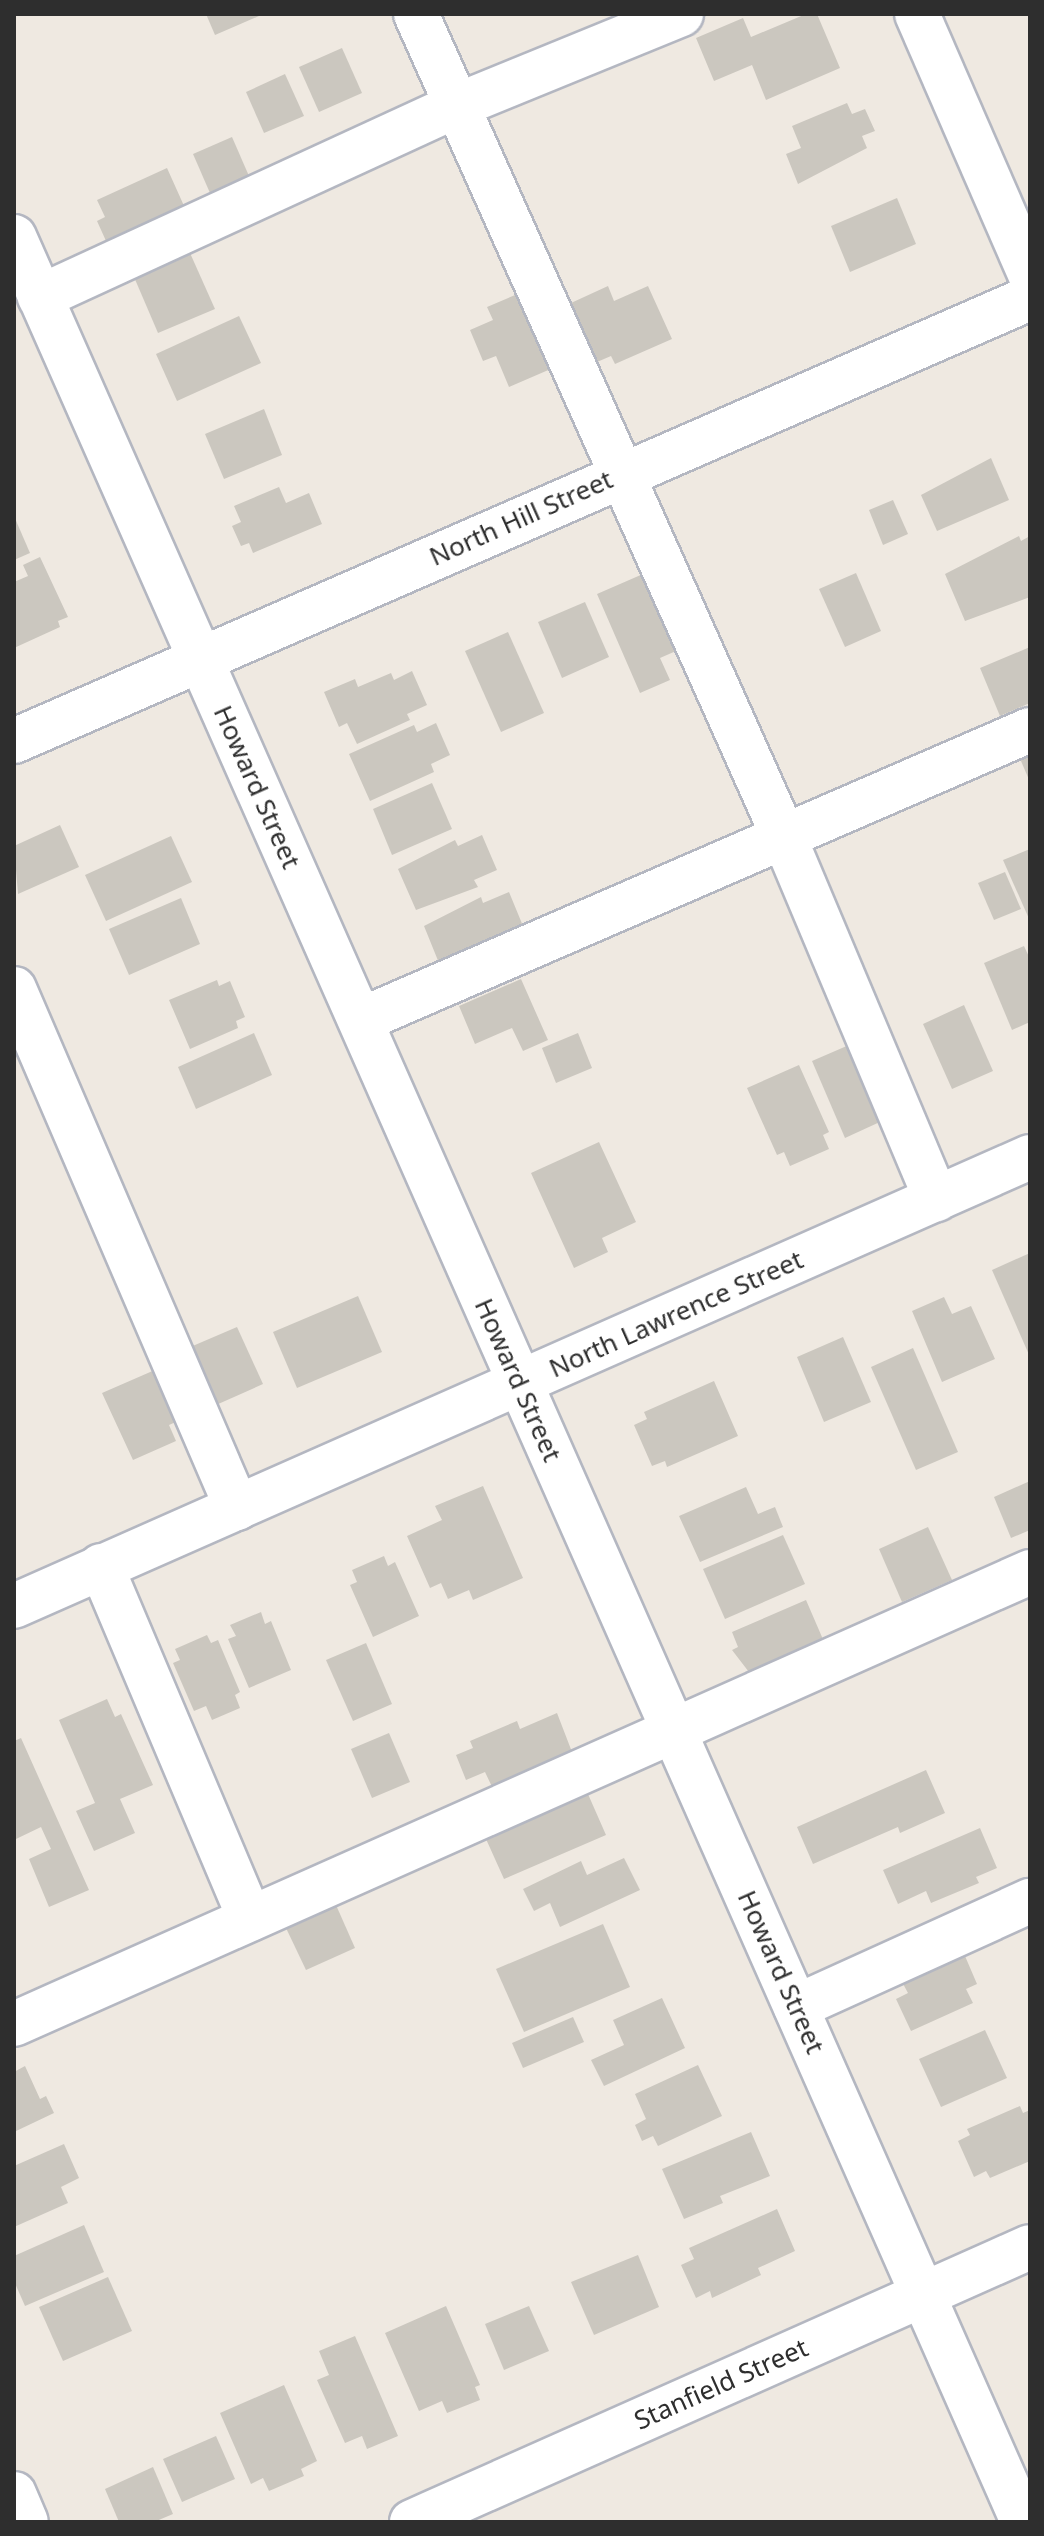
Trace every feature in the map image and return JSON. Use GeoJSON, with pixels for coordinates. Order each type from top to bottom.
{"type":"FeatureCollection","features":[{"type":"Feature","properties":{"kind":"street"},"geometry":{"type":"LineString","coordinates":[[416,14],[618,475],[784,837],[936,1199]]}},
{"type":"Feature","properties":{"kind":"street"},"geometry":{"type":"LineString","coordinates":[[40,297],[456,106],[681,14]]}},
{"type":"Feature","properties":{"kind":"street"},"geometry":{"type":"LineString","coordinates":[[917,14],[1020,224],[1030,274]]}},
{"type":"Feature","properties":{"kind":"street","name":"Howard Street"},"geometry":{"type":"LineString","coordinates":[[14,237],[1023,2522]]}},
{"type":"Feature","properties":{"kind":"street","name":"North Hill Street"},"geometry":{"type":"LineString","coordinates":[[14,741],[618,475],[1030,298]]}},
{"type":"Feature","properties":{"kind":"street"},"geometry":{"type":"LineString","coordinates":[[361,1020],[1030,730]]}},
{"type":"Feature","properties":{"kind":"street"},"geometry":{"type":"LineString","coordinates":[[14,989],[237,1508]]}},
{"type":"Feature","properties":{"kind":"street","name":"North Lawrence Street"},"geometry":{"type":"LineString","coordinates":[[14,1606],[1030,1157]]}},
{"type":"Feature","properties":{"kind":"street"},"geometry":{"type":"LineString","coordinates":[[101,1566],[250,1919]]}},
{"type":"Feature","properties":{"kind":"street"},"geometry":{"type":"LineString","coordinates":[[14,2024],[1030,1572]]}},
{"type":"Feature","properties":{"kind":"street"},"geometry":{"type":"LineString","coordinates":[[796,2007],[1030,1901]]}},
{"type":"Feature","properties":{"kind":"street","name":"Stanfield Street"},"geometry":{"type":"LineString","coordinates":[[412,2522],[1030,2247]]}},
{"type":"Feature","properties":{"kind":"street"},"geometry":{"type":"LineString","coordinates":[[14,2494],[26,2522]]}},
{"type":"Feature","properties":{"kind":"building"},"geometry":{"type":"Polygon","coordinates":[[[206,14],[258,14],[259,16],[215,35],[206,14]]]}},
{"type":"Feature","properties":{"kind":"building"},"geometry":{"type":"Polygon","coordinates":[[[806,14],[817,14],[840,68],[766,100],[752,65],[714,81],[696,38],[743,18],[751,37],[806,14]]]}},
{"type":"Feature","properties":{"kind":"building"},"geometry":{"type":"Polygon","coordinates":[[[342,48],[362,93],[319,112],[299,67],[342,48]]]}},
{"type":"Feature","properties":{"kind":"building"},"geometry":{"type":"Polygon","coordinates":[[[285,74],[304,116],[264,133],[246,92],[285,74]]]}},
{"type":"Feature","properties":{"kind":"building"},"geometry":{"type":"Polygon","coordinates":[[[847,103],[852,114],[865,109],[875,131],[862,136],[867,148],[798,184],[786,154],[801,148],[792,126],[847,103]]]}},
{"type":"Feature","properties":{"kind":"building"},"geometry":{"type":"Polygon","coordinates":[[[232,137],[249,176],[210,193],[193,154],[232,137]]]}},
{"type":"Feature","properties":{"kind":"building"},"geometry":{"type":"Polygon","coordinates":[[[167,168],[189,217],[111,252],[97,221],[105,217],[97,200],[167,168]]]}},
{"type":"Feature","properties":{"kind":"building"},"geometry":{"type":"Polygon","coordinates":[[[897,198],[916,244],[850,272],[831,226],[897,198]]]}},
{"type":"Feature","properties":{"kind":"building"},"geometry":{"type":"Polygon","coordinates":[[[190,253],[215,309],[158,333],[134,277],[190,253]]]}},
{"type":"Feature","properties":{"kind":"building"},"geometry":{"type":"Polygon","coordinates":[[[608,286],[614,301],[648,286],[672,339],[615,364],[611,356],[597,362],[571,303],[608,286]]]}},
{"type":"Feature","properties":{"kind":"building"},"geometry":{"type":"Polygon","coordinates":[[[515,295],[553,368],[509,387],[496,356],[483,361],[470,330],[493,320],[487,307],[515,295]]]}},
{"type":"Feature","properties":{"kind":"building"},"geometry":{"type":"Polygon","coordinates":[[[239,316],[261,363],[177,401],[156,354],[239,316]]]}},
{"type":"Feature","properties":{"kind":"building"},"geometry":{"type":"Polygon","coordinates":[[[264,409],[282,455],[224,479],[205,434],[264,409]]]}},
{"type":"Feature","properties":{"kind":"building"},"geometry":{"type":"Polygon","coordinates":[[[991,458],[1009,500],[937,531],[921,495],[991,458]]]}},
{"type":"Feature","properties":{"kind":"building"},"geometry":{"type":"Polygon","coordinates":[[[279,487],[286,503],[309,493],[322,524],[253,553],[249,543],[241,546],[232,526],[241,522],[234,506],[279,487]]]}},
{"type":"Feature","properties":{"kind":"building"},"geometry":{"type":"Polygon","coordinates":[[[893,500],[908,534],[883,545],[869,510],[893,500]]]}},
{"type":"Feature","properties":{"kind":"building"},"geometry":{"type":"Polygon","coordinates":[[[14,516],[30,553],[14,560],[14,516]]]}},
{"type":"Feature","properties":{"kind":"building"},"geometry":{"type":"Polygon","coordinates":[[[1019,536],[1021,541],[1030,536],[1030,597],[965,621],[945,574],[1019,536]]]}},
{"type":"Feature","properties":{"kind":"building"},"geometry":{"type":"Polygon","coordinates":[[[40,557],[68,617],[58,621],[60,627],[14,648],[14,582],[28,576],[23,565],[40,557]]]}},
{"type":"Feature","properties":{"kind":"building"},"geometry":{"type":"Polygon","coordinates":[[[856,573],[881,631],[845,647],[819,589],[856,573]]]}},
{"type":"Feature","properties":{"kind":"building"},"geometry":{"type":"Polygon","coordinates":[[[643,574],[676,651],[660,658],[670,680],[640,693],[597,594],[643,574]]]}},
{"type":"Feature","properties":{"kind":"building"},"geometry":{"type":"Polygon","coordinates":[[[585,602],[609,657],[562,678],[538,622],[585,602]]]}},
{"type":"Feature","properties":{"kind":"building"},"geometry":{"type":"Polygon","coordinates":[[[508,632],[544,713],[501,732],[465,651],[508,632]]]}},
{"type":"Feature","properties":{"kind":"building"},"geometry":{"type":"Polygon","coordinates":[[[1030,647],[1030,703],[1000,716],[980,668],[1030,647]]]}},
{"type":"Feature","properties":{"kind":"building"},"geometry":{"type":"Polygon","coordinates":[[[412,671],[427,705],[407,714],[410,720],[357,744],[347,723],[339,727],[324,692],[355,679],[358,687],[391,673],[394,680],[412,671]]]}},
{"type":"Feature","properties":{"kind":"building"},"geometry":{"type":"Polygon","coordinates":[[[436,723],[450,755],[431,764],[434,772],[370,801],[349,754],[414,725],[417,732],[436,723]]]}},
{"type":"Feature","properties":{"kind":"building"},"geometry":{"type":"Polygon","coordinates":[[[1030,748],[1030,782],[1018,754],[1030,748]]]}},
{"type":"Feature","properties":{"kind":"building"},"geometry":{"type":"Polygon","coordinates":[[[432,783],[452,829],[392,855],[373,809],[432,783]]]}},
{"type":"Feature","properties":{"kind":"building"},"geometry":{"type":"Polygon","coordinates":[[[60,825],[79,867],[18,894],[14,846],[60,825]]]}},
{"type":"Feature","properties":{"kind":"building"},"geometry":{"type":"Polygon","coordinates":[[[482,835],[497,870],[474,880],[478,887],[416,910],[398,869],[455,840],[458,846],[482,835]]]}},
{"type":"Feature","properties":{"kind":"building"},"geometry":{"type":"Polygon","coordinates":[[[171,836],[192,882],[106,921],[85,875],[171,836]]]}},
{"type":"Feature","properties":{"kind":"building"},"geometry":{"type":"Polygon","coordinates":[[[1030,849],[1030,921],[1003,860],[1030,849]]]}},
{"type":"Feature","properties":{"kind":"building"},"geometry":{"type":"Polygon","coordinates":[[[1005,872],[1021,909],[994,920],[978,883],[1005,872]]]}},
{"type":"Feature","properties":{"kind":"building"},"geometry":{"type":"Polygon","coordinates":[[[509,892],[523,926],[499,936],[503,945],[441,968],[424,926],[481,897],[483,903],[509,892]]]}},
{"type":"Feature","properties":{"kind":"building"},"geometry":{"type":"Polygon","coordinates":[[[181,898],[200,944],[129,975],[109,929],[181,898]]]}},
{"type":"Feature","properties":{"kind":"building"},"geometry":{"type":"Polygon","coordinates":[[[1024,946],[1030,959],[1030,1022],[1012,1030],[984,963],[1024,946]]]}},
{"type":"Feature","properties":{"kind":"building"},"geometry":{"type":"Polygon","coordinates":[[[521,979],[548,1040],[523,1051],[512,1028],[475,1044],[459,1006],[521,979]]]}},
{"type":"Feature","properties":{"kind":"building"},"geometry":{"type":"Polygon","coordinates":[[[217,980],[219,986],[230,981],[245,1017],[236,1021],[238,1028],[190,1049],[169,1000],[217,980]]]}},
{"type":"Feature","properties":{"kind":"building"},"geometry":{"type":"Polygon","coordinates":[[[964,1005],[993,1071],[952,1089],[923,1024],[964,1005]]]}},
{"type":"Feature","properties":{"kind":"building"},"geometry":{"type":"Polygon","coordinates":[[[254,1033],[272,1075],[196,1109],[178,1067],[254,1033]]]}},
{"type":"Feature","properties":{"kind":"building"},"geometry":{"type":"Polygon","coordinates":[[[578,1033],[592,1068],[556,1083],[542,1048],[578,1033]]]}},
{"type":"Feature","properties":{"kind":"building"},"geometry":{"type":"Polygon","coordinates":[[[849,1045],[882,1121],[845,1138],[812,1061],[849,1045]]]}},
{"type":"Feature","properties":{"kind":"building"},"geometry":{"type":"Polygon","coordinates":[[[799,1065],[829,1132],[823,1135],[829,1149],[790,1166],[784,1152],[777,1155],[747,1088],[799,1065]]]}},
{"type":"Feature","properties":{"kind":"building"},"geometry":{"type":"Polygon","coordinates":[[[599,1142],[636,1222],[602,1238],[608,1252],[574,1268],[531,1173],[599,1142]]]}},
{"type":"Feature","properties":{"kind":"building"},"geometry":{"type":"Polygon","coordinates":[[[1030,1253],[1030,1357],[992,1270],[1030,1253]]]}},
{"type":"Feature","properties":{"kind":"building"},"geometry":{"type":"Polygon","coordinates":[[[358,1296],[382,1352],[297,1388],[273,1332],[358,1296]]]}},
{"type":"Feature","properties":{"kind":"building"},"geometry":{"type":"Polygon","coordinates":[[[944,1297],[952,1314],[971,1306],[995,1359],[942,1382],[912,1311],[944,1297]]]}},
{"type":"Feature","properties":{"kind":"building"},"geometry":{"type":"Polygon","coordinates":[[[237,1327],[263,1384],[207,1409],[181,1351],[237,1327]]]}},
{"type":"Feature","properties":{"kind":"building"},"geometry":{"type":"Polygon","coordinates":[[[843,1337],[871,1402],[824,1422],[797,1357],[843,1337]]]}},
{"type":"Feature","properties":{"kind":"building"},"geometry":{"type":"Polygon","coordinates":[[[913,1348],[958,1452],[916,1470],[871,1367],[913,1348]]]}},
{"type":"Feature","properties":{"kind":"building"},"geometry":{"type":"Polygon","coordinates":[[[164,1366],[187,1417],[169,1425],[176,1441],[133,1460],[102,1393],[164,1366]]]}},
{"type":"Feature","properties":{"kind":"building"},"geometry":{"type":"Polygon","coordinates":[[[714,1381],[738,1436],[667,1467],[665,1461],[652,1466],[634,1425],[647,1419],[644,1412],[714,1381]]]}},
{"type":"Feature","properties":{"kind":"building"},"geometry":{"type":"Polygon","coordinates":[[[1030,1481],[1030,1530],[1011,1538],[994,1497],[1030,1481]]]}},
{"type":"Feature","properties":{"kind":"building"},"geometry":{"type":"Polygon","coordinates":[[[483,1486],[523,1578],[473,1600],[469,1590],[448,1599],[441,1583],[430,1588],[407,1536],[442,1520],[435,1506],[483,1486]]]}},
{"type":"Feature","properties":{"kind":"building"},"geometry":{"type":"Polygon","coordinates":[[[746,1487],[758,1514],[775,1507],[783,1527],[700,1562],[679,1516],[746,1487]]]}},
{"type":"Feature","properties":{"kind":"building"},"geometry":{"type":"Polygon","coordinates":[[[928,1527],[952,1580],[902,1602],[879,1549],[928,1527]]]}},
{"type":"Feature","properties":{"kind":"building"},"geometry":{"type":"Polygon","coordinates":[[[783,1535],[805,1584],[725,1619],[703,1569],[783,1535]]]}},
{"type":"Feature","properties":{"kind":"building"},"geometry":{"type":"Polygon","coordinates":[[[384,1556],[388,1566],[395,1562],[419,1616],[373,1637],[350,1585],[357,1582],[352,1570],[384,1556]]]}},
{"type":"Feature","properties":{"kind":"building"},"geometry":{"type":"Polygon","coordinates":[[[806,1600],[825,1644],[752,1676],[732,1650],[738,1647],[732,1632],[806,1600]]]}},
{"type":"Feature","properties":{"kind":"building"},"geometry":{"type":"Polygon","coordinates":[[[261,1612],[265,1624],[271,1621],[291,1670],[249,1688],[228,1639],[236,1636],[230,1625],[261,1612]]]}},
{"type":"Feature","properties":{"kind":"building"},"geometry":{"type":"Polygon","coordinates":[[[207,1635],[211,1643],[218,1640],[240,1692],[235,1695],[240,1708],[212,1720],[206,1706],[194,1711],[173,1663],[180,1660],[175,1649],[207,1635]]]}},
{"type":"Feature","properties":{"kind":"building"},"geometry":{"type":"Polygon","coordinates":[[[366,1643],[392,1704],[353,1721],[326,1660],[366,1643]]]}},
{"type":"Feature","properties":{"kind":"building"},"geometry":{"type":"Polygon","coordinates":[[[107,1699],[115,1717],[121,1714],[153,1785],[120,1799],[135,1833],[94,1851],[76,1811],[95,1803],[59,1720],[107,1699]]]}},
{"type":"Feature","properties":{"kind":"building"},"geometry":{"type":"Polygon","coordinates":[[[557,1713],[572,1752],[559,1757],[562,1763],[494,1791],[485,1772],[466,1780],[456,1755],[473,1748],[470,1741],[517,1721],[520,1729],[557,1713]]]}},
{"type":"Feature","properties":{"kind":"building"},"geometry":{"type":"Polygon","coordinates":[[[389,1733],[410,1782],[372,1798],[351,1749],[389,1733]]]}},
{"type":"Feature","properties":{"kind":"building"},"geometry":{"type":"Polygon","coordinates":[[[21,1738],[89,1890],[49,1907],[29,1859],[51,1849],[41,1827],[16,1839],[14,1834],[14,1741],[21,1738]]]}},
{"type":"Feature","properties":{"kind":"building"},"geometry":{"type":"Polygon","coordinates":[[[926,1770],[945,1813],[900,1833],[898,1827],[813,1864],[797,1827],[926,1770]]]}},
{"type":"Feature","properties":{"kind":"building"},"geometry":{"type":"Polygon","coordinates":[[[584,1785],[606,1835],[504,1879],[486,1839],[523,1822],[519,1813],[584,1785]]]}},
{"type":"Feature","properties":{"kind":"building"},"geometry":{"type":"Polygon","coordinates":[[[980,1828],[997,1868],[976,1877],[979,1883],[931,1903],[926,1891],[898,1904],[883,1870],[980,1828]]]}},
{"type":"Feature","properties":{"kind":"building"},"geometry":{"type":"Polygon","coordinates":[[[624,1858],[640,1890],[560,1927],[550,1903],[534,1911],[523,1889],[581,1861],[587,1875],[624,1858]]]}},
{"type":"Feature","properties":{"kind":"building"},"geometry":{"type":"Polygon","coordinates":[[[336,1905],[355,1948],[306,1970],[286,1928],[336,1905]]]}},
{"type":"Feature","properties":{"kind":"building"},"geometry":{"type":"Polygon","coordinates":[[[603,1924],[630,1987],[524,2032],[496,1969],[603,1924]]]}},
{"type":"Feature","properties":{"kind":"building"},"geometry":{"type":"Polygon","coordinates":[[[965,1956],[977,1984],[966,1989],[973,2003],[911,2031],[896,1999],[908,1993],[901,1980],[965,1956]]]}},
{"type":"Feature","properties":{"kind":"building"},"geometry":{"type":"Polygon","coordinates":[[[662,1998],[685,2048],[604,2086],[591,2060],[624,2045],[613,2020],[662,1998]]]}},
{"type":"Feature","properties":{"kind":"building"},"geometry":{"type":"Polygon","coordinates":[[[573,2017],[584,2042],[523,2068],[512,2043],[573,2017]]]}},
{"type":"Feature","properties":{"kind":"building"},"geometry":{"type":"Polygon","coordinates":[[[985,2030],[1007,2078],[941,2107],[919,2059],[985,2030]]]}},
{"type":"Feature","properties":{"kind":"building"},"geometry":{"type":"Polygon","coordinates":[[[698,2065],[722,2116],[658,2146],[653,2136],[642,2141],[635,2125],[646,2119],[635,2094],[698,2065]]]}},
{"type":"Feature","properties":{"kind":"building"},"geometry":{"type":"Polygon","coordinates":[[[25,2066],[40,2099],[46,2096],[54,2113],[14,2132],[14,2072],[25,2066]]]}},
{"type":"Feature","properties":{"kind":"building"},"geometry":{"type":"Polygon","coordinates":[[[1020,2106],[1023,2113],[1030,2110],[1030,2161],[990,2178],[986,2171],[974,2177],[958,2141],[970,2135],[967,2129],[1020,2106]]]}},
{"type":"Feature","properties":{"kind":"building"},"geometry":{"type":"Polygon","coordinates":[[[751,2132],[770,2176],[720,2196],[723,2203],[684,2219],[662,2169],[751,2132]]]}},
{"type":"Feature","properties":{"kind":"building"},"geometry":{"type":"Polygon","coordinates":[[[64,2144],[79,2178],[61,2187],[68,2203],[14,2227],[14,2166],[64,2144]]]}},
{"type":"Feature","properties":{"kind":"building"},"geometry":{"type":"Polygon","coordinates":[[[777,2209],[795,2251],[758,2268],[761,2275],[712,2298],[710,2291],[696,2298],[681,2265],[694,2259],[689,2248],[777,2209]]]}},
{"type":"Feature","properties":{"kind":"building"},"geometry":{"type":"Polygon","coordinates":[[[84,2225],[104,2272],[25,2306],[14,2281],[14,2256],[84,2225]]]}},
{"type":"Feature","properties":{"kind":"building"},"geometry":{"type":"Polygon","coordinates":[[[638,2255],[659,2307],[594,2335],[571,2282],[638,2255]]]}},
{"type":"Feature","properties":{"kind":"building"},"geometry":{"type":"Polygon","coordinates":[[[108,2277],[132,2331],[63,2361],[39,2307],[108,2277]]]}},
{"type":"Feature","properties":{"kind":"building"},"geometry":{"type":"Polygon","coordinates":[[[446,2306],[480,2385],[475,2387],[480,2400],[447,2413],[442,2401],[419,2411],[385,2333],[446,2306]]]}},
{"type":"Feature","properties":{"kind":"building"},"geometry":{"type":"Polygon","coordinates":[[[529,2306],[549,2351],[504,2370],[485,2324],[529,2306]]]}},
{"type":"Feature","properties":{"kind":"building"},"geometry":{"type":"Polygon","coordinates":[[[355,2336],[398,2436],[367,2449],[362,2436],[345,2443],[317,2380],[329,2375],[319,2351],[355,2336]]]}},
{"type":"Feature","properties":{"kind":"building"},"geometry":{"type":"Polygon","coordinates":[[[284,2385],[317,2461],[301,2469],[304,2476],[269,2491],[263,2478],[251,2484],[220,2413],[284,2385]]]}},
{"type":"Feature","properties":{"kind":"building"},"geometry":{"type":"Polygon","coordinates":[[[216,2436],[235,2479],[182,2502],[163,2459],[216,2436]]]}},
{"type":"Feature","properties":{"kind":"building"},"geometry":{"type":"Polygon","coordinates":[[[153,2467],[173,2514],[154,2522],[119,2522],[105,2489],[153,2467]]]}}]}
